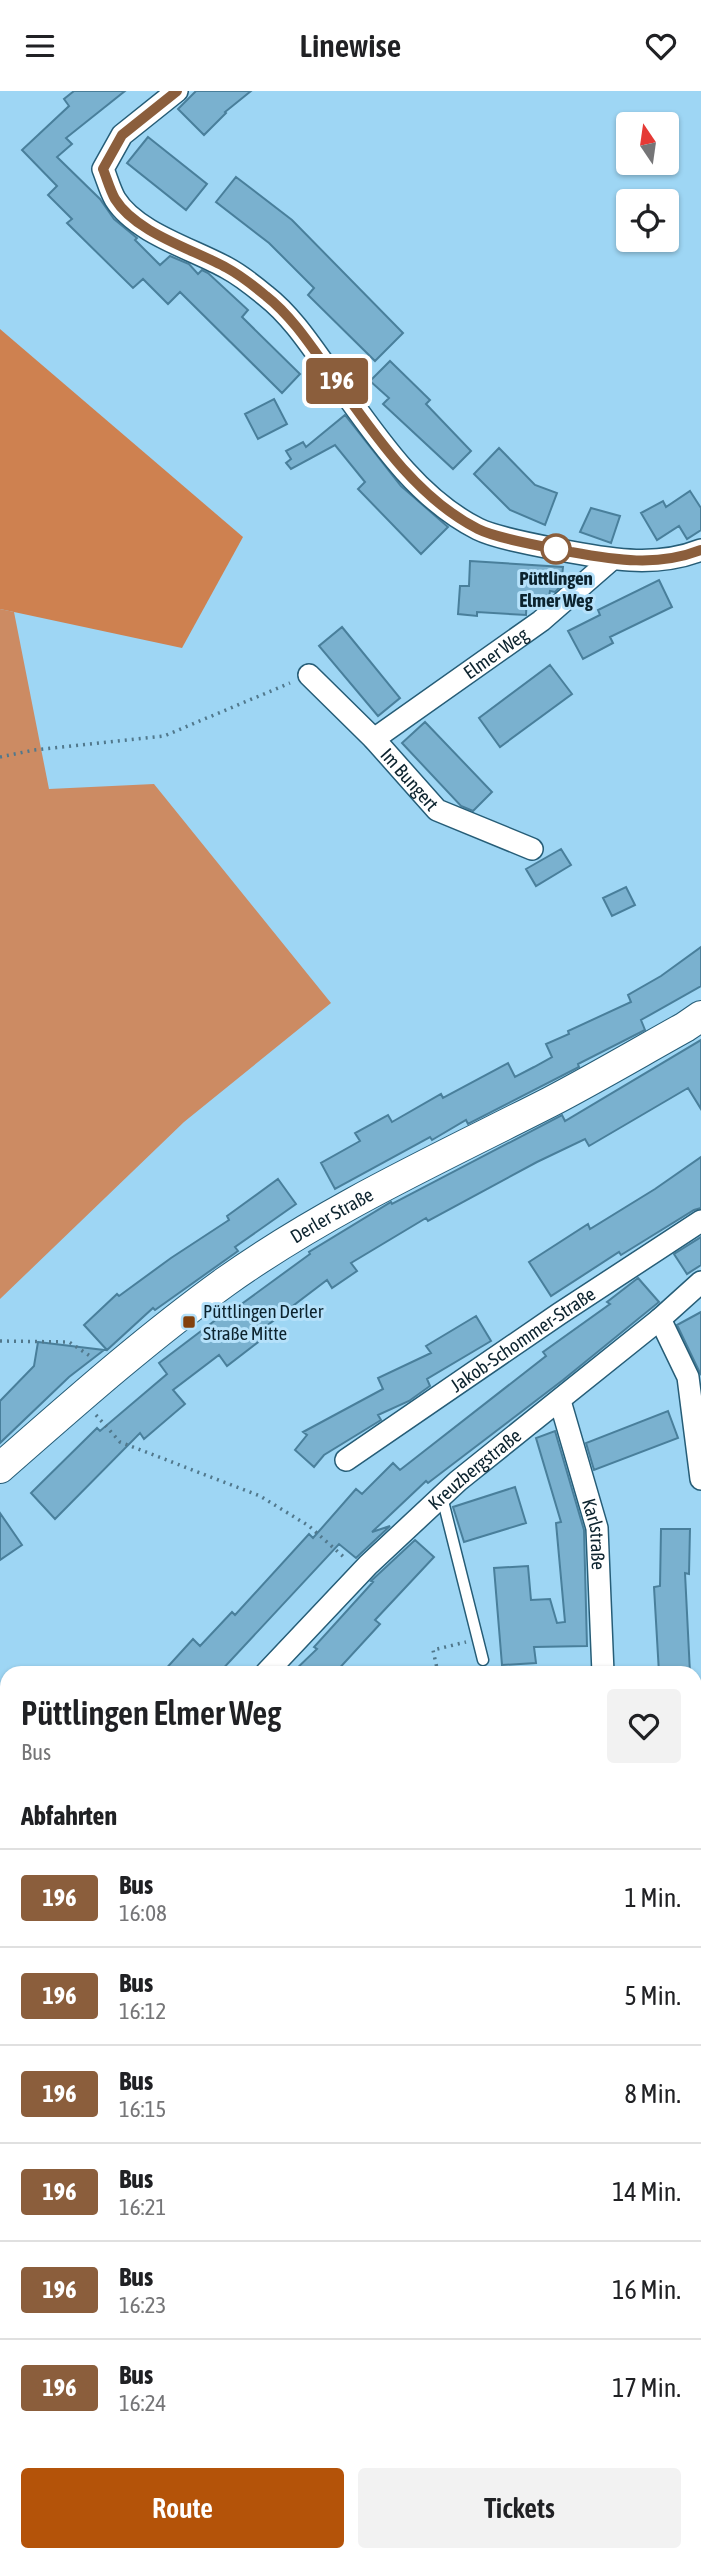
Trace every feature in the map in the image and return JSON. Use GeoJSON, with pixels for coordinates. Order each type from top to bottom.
{"type":"FeatureCollection","features":[{"type":"Feature","properties":{"kind":"street"},"geometry":{"type":"LineString","coordinates":[[177,91],[122,135],[103,169],[116,200],[137,221],[163,237],[229,269],[267,297],[303,334],[374,431],[415,481],[453,514],[481,530],[611,559],[639,562],[687,556],[701,550]]}},
{"type":"Feature","properties":{"kind":"street","name":"Elmer Weg"},"geometry":{"type":"LineString","coordinates":[[374,739],[541,621],[611,559]]}},
{"type":"Feature","properties":{"kind":"street","name":"Im Bungert"},"geometry":{"type":"LineString","coordinates":[[309,675],[374,739],[437,810],[532,849]]}},
{"type":"Feature","properties":{"kind":"street","name":"Derler Straße"},"geometry":{"type":"LineString","coordinates":[[0,1468],[112,1371],[226,1281],[312,1226],[410,1172],[552,1101],[701,1016]]}},
{"type":"Feature","properties":{"kind":"street","name":"Jakob-Schommer-Straße"},"geometry":{"type":"LineString","coordinates":[[346,1460],[701,1221]]}},
{"type":"Feature","properties":{"kind":"street","name":"Kreuzbergstraße"},"geometry":{"type":"LineString","coordinates":[[273,1666],[361,1572],[442,1497],[660,1319],[701,1282]]}},
{"type":"Feature","properties":{"kind":"street"},"geometry":{"type":"LineString","coordinates":[[660,1319],[688,1377],[701,1479]]}},
{"type":"Feature","properties":{"kind":"street","name":"Karlstraße"},"geometry":{"type":"LineString","coordinates":[[560,1401],[597,1528],[603,1666]]}},
{"type":"Feature","properties":{"kind":"lane"},"geometry":{"type":"LineString","coordinates":[[442,1497],[483,1660]]}},
{"type":"Feature","properties":{"kind":"path"},"geometry":{"type":"LineString","coordinates":[[0,757],[34,750],[164,736],[309,675]]}},
{"type":"Feature","properties":{"kind":"path"},"geometry":{"type":"LineString","coordinates":[[0,1341],[69,1342],[112,1371]]}},
{"type":"Feature","properties":{"kind":"path"},"geometry":{"type":"LineString","coordinates":[[81,1397],[120,1442],[260,1496],[309,1526],[361,1572]]}},
{"type":"Feature","properties":{"kind":"path"},"geometry":{"type":"LineString","coordinates":[[436,1666],[433,1650],[478,1639]]}},
{"type":"Feature","properties":{"kind":"shaded area"},"geometry":{"type":"Polygon","coordinates":[[[0,329],[243,537],[182,648],[0,609],[0,329]]]}},
{"type":"Feature","properties":{"kind":"shaded area"},"geometry":{"type":"Polygon","coordinates":[[[0,609],[14,612],[49,789],[154,784],[331,1003],[184,1122],[0,1299],[0,609]]]}},
{"type":"Feature","properties":{"kind":"building"},"geometry":{"type":"Polygon","coordinates":[[[74,91],[125,91],[66,138],[72,144],[57,157],[100,199],[114,219],[137,238],[135,240],[160,265],[170,256],[189,264],[198,274],[202,270],[208,273],[248,310],[242,317],[300,374],[282,393],[180,292],[168,304],[143,279],[133,288],[67,223],[72,219],[48,195],[57,186],[22,150],[69,106],[64,99],[74,91]]]}},
{"type":"Feature","properties":{"kind":"building"},"geometry":{"type":"Polygon","coordinates":[[[196,91],[251,91],[225,112],[204,135],[178,109],[196,91]]]}},
{"type":"Feature","properties":{"kind":"building"},"geometry":{"type":"Polygon","coordinates":[[[148,137],[207,184],[186,210],[127,163],[148,137]]]}},
{"type":"Feature","properties":{"kind":"building"},"geometry":{"type":"Polygon","coordinates":[[[236,177],[292,220],[403,333],[375,361],[308,295],[314,288],[269,243],[216,202],[236,177]]]}},
{"type":"Feature","properties":{"kind":"building"},"geometry":{"type":"Polygon","coordinates":[[[390,361],[430,400],[426,404],[471,451],[453,469],[383,404],[389,398],[370,381],[390,361]]]}},
{"type":"Feature","properties":{"kind":"building"},"geometry":{"type":"Polygon","coordinates":[[[274,399],[287,424],[258,439],[245,414],[274,399]]]}},
{"type":"Feature","properties":{"kind":"building"},"geometry":{"type":"Polygon","coordinates":[[[345,415],[401,486],[448,527],[421,554],[358,489],[365,482],[335,445],[291,469],[286,463],[291,459],[286,451],[303,442],[306,447],[345,415]]]}},
{"type":"Feature","properties":{"kind":"building"},"geometry":{"type":"Polygon","coordinates":[[[499,448],[535,485],[557,493],[545,525],[510,510],[474,474],[499,448]]]}},
{"type":"Feature","properties":{"kind":"building"},"geometry":{"type":"Polygon","coordinates":[[[690,491],[701,508],[701,530],[687,539],[679,526],[657,540],[641,513],[663,501],[666,507],[690,491]]]}},
{"type":"Feature","properties":{"kind":"building"},"geometry":{"type":"Polygon","coordinates":[[[591,508],[620,516],[611,543],[580,532],[591,508]]]}},
{"type":"Feature","properties":{"kind":"building"},"geometry":{"type":"Polygon","coordinates":[[[470,561],[563,567],[561,586],[555,592],[550,591],[549,597],[527,595],[526,615],[477,612],[477,616],[458,614],[460,586],[469,586],[470,561]]]}},
{"type":"Feature","properties":{"kind":"building"},"geometry":{"type":"Polygon","coordinates":[[[659,580],[672,607],[610,637],[613,643],[583,659],[568,631],[600,615],[598,610],[659,580]]]}},
{"type":"Feature","properties":{"kind":"building"},"geometry":{"type":"Polygon","coordinates":[[[342,627],[400,698],[378,716],[319,646],[342,627]]]}},
{"type":"Feature","properties":{"kind":"building"},"geometry":{"type":"Polygon","coordinates":[[[550,665],[572,694],[500,747],[479,718],[550,665]]]}},
{"type":"Feature","properties":{"kind":"building"},"geometry":{"type":"Polygon","coordinates":[[[425,722],[492,792],[473,811],[461,806],[402,743],[425,722]]]}},
{"type":"Feature","properties":{"kind":"building"},"geometry":{"type":"Polygon","coordinates":[[[561,849],[571,865],[536,886],[526,869],[561,849]]]}},
{"type":"Feature","properties":{"kind":"building"},"geometry":{"type":"Polygon","coordinates":[[[626,887],[635,905],[612,916],[603,898],[626,887]]]}},
{"type":"Feature","properties":{"kind":"building"},"geometry":{"type":"Polygon","coordinates":[[[701,947],[701,986],[641,1020],[645,1030],[468,1124],[466,1120],[432,1140],[430,1137],[335,1189],[321,1163],[360,1141],[355,1133],[388,1115],[392,1122],[441,1094],[443,1098],[508,1063],[515,1077],[534,1067],[552,1057],[546,1044],[631,1002],[628,995],[661,976],[701,947]]]}},
{"type":"Feature","properties":{"kind":"building"},"geometry":{"type":"Polygon","coordinates":[[[701,1040],[701,1109],[688,1088],[589,1146],[585,1139],[428,1221],[426,1218],[351,1263],[357,1271],[332,1288],[327,1280],[256,1334],[261,1340],[227,1366],[219,1355],[173,1390],[185,1404],[144,1439],[140,1433],[55,1519],[31,1493],[97,1428],[100,1431],[167,1374],[159,1363],[234,1306],[236,1308],[310,1254],[309,1252],[391,1202],[392,1204],[562,1115],[565,1121],[701,1040]]]}},
{"type":"Feature","properties":{"kind":"building"},"geometry":{"type":"Polygon","coordinates":[[[701,1157],[701,1208],[621,1255],[619,1252],[551,1296],[529,1262],[588,1224],[590,1229],[701,1157]]]}},
{"type":"Feature","properties":{"kind":"building"},"geometry":{"type":"Polygon","coordinates":[[[278,1179],[296,1204],[235,1247],[238,1251],[155,1310],[153,1308],[107,1350],[84,1325],[117,1294],[119,1296],[229,1220],[227,1216],[278,1179]]]}},
{"type":"Feature","properties":{"kind":"building"},"geometry":{"type":"Polygon","coordinates":[[[701,1237],[701,1265],[687,1274],[674,1254],[701,1237]]]}},
{"type":"Feature","properties":{"kind":"building"},"geometry":{"type":"Polygon","coordinates":[[[638,1278],[659,1302],[563,1380],[428,1483],[426,1481],[372,1532],[390,1526],[356,1558],[339,1544],[226,1666],[168,1666],[193,1639],[200,1646],[232,1612],[235,1615],[309,1534],[313,1538],[356,1489],[362,1494],[393,1463],[400,1470],[546,1356],[543,1352],[610,1304],[607,1302],[638,1278]]]}},
{"type":"Feature","properties":{"kind":"building"},"geometry":{"type":"Polygon","coordinates":[[[701,1312],[701,1375],[677,1325],[701,1312]]]}},
{"type":"Feature","properties":{"kind":"building"},"geometry":{"type":"Polygon","coordinates":[[[476,1316],[491,1341],[427,1379],[430,1386],[409,1401],[378,1415],[381,1420],[324,1455],[314,1467],[295,1450],[307,1435],[303,1432],[383,1389],[378,1378],[431,1353],[426,1346],[476,1316]]]}},
{"type":"Feature","properties":{"kind":"building"},"geometry":{"type":"Polygon","coordinates":[[[38,1342],[104,1350],[69,1377],[0,1443],[0,1401],[34,1366],[38,1342]]]}},
{"type":"Feature","properties":{"kind":"building"},"geometry":{"type":"Polygon","coordinates":[[[668,1411],[678,1438],[594,1470],[586,1443],[668,1411]]]}},
{"type":"Feature","properties":{"kind":"building"},"geometry":{"type":"Polygon","coordinates":[[[555,1431],[584,1530],[587,1646],[534,1647],[536,1663],[502,1665],[494,1568],[528,1566],[531,1600],[550,1599],[557,1623],[565,1622],[556,1523],[561,1522],[536,1438],[555,1431]]]}},
{"type":"Feature","properties":{"kind":"building"},"geometry":{"type":"Polygon","coordinates":[[[515,1487],[526,1523],[464,1542],[453,1507],[515,1487]]]}},
{"type":"Feature","properties":{"kind":"building"},"geometry":{"type":"Polygon","coordinates":[[[0,1513],[22,1545],[0,1560],[0,1513]]]}},
{"type":"Feature","properties":{"kind":"building"},"geometry":{"type":"Polygon","coordinates":[[[661,1529],[690,1529],[689,1574],[685,1573],[690,1666],[659,1666],[654,1587],[660,1586],[661,1529]]]}},
{"type":"Feature","properties":{"kind":"building"},"geometry":{"type":"Polygon","coordinates":[[[415,1540],[434,1557],[375,1620],[380,1624],[341,1666],[299,1666],[317,1649],[314,1647],[373,1582],[371,1581],[415,1540]]]}},
{"type":"Feature","properties":{"kind":"bus line","name":"196"},"geometry":{"type":"LineString","coordinates":[[177,91],[122,135],[103,169],[116,200],[137,221],[163,237],[229,269],[267,297],[303,334],[374,431],[415,481],[453,514],[481,530],[556,549],[639,562],[687,556],[701,550]]}},
{"type":"Feature","properties":{"kind":"place","name":"Püttlingen Elmer Weg"},"geometry":{"type":"Point","coordinates":[556,549]}},
{"type":"Feature","properties":{"kind":"place","name":"Püttlingen Derler Straße Mitte"},"geometry":{"type":"Point","coordinates":[189,1322]}}]}
